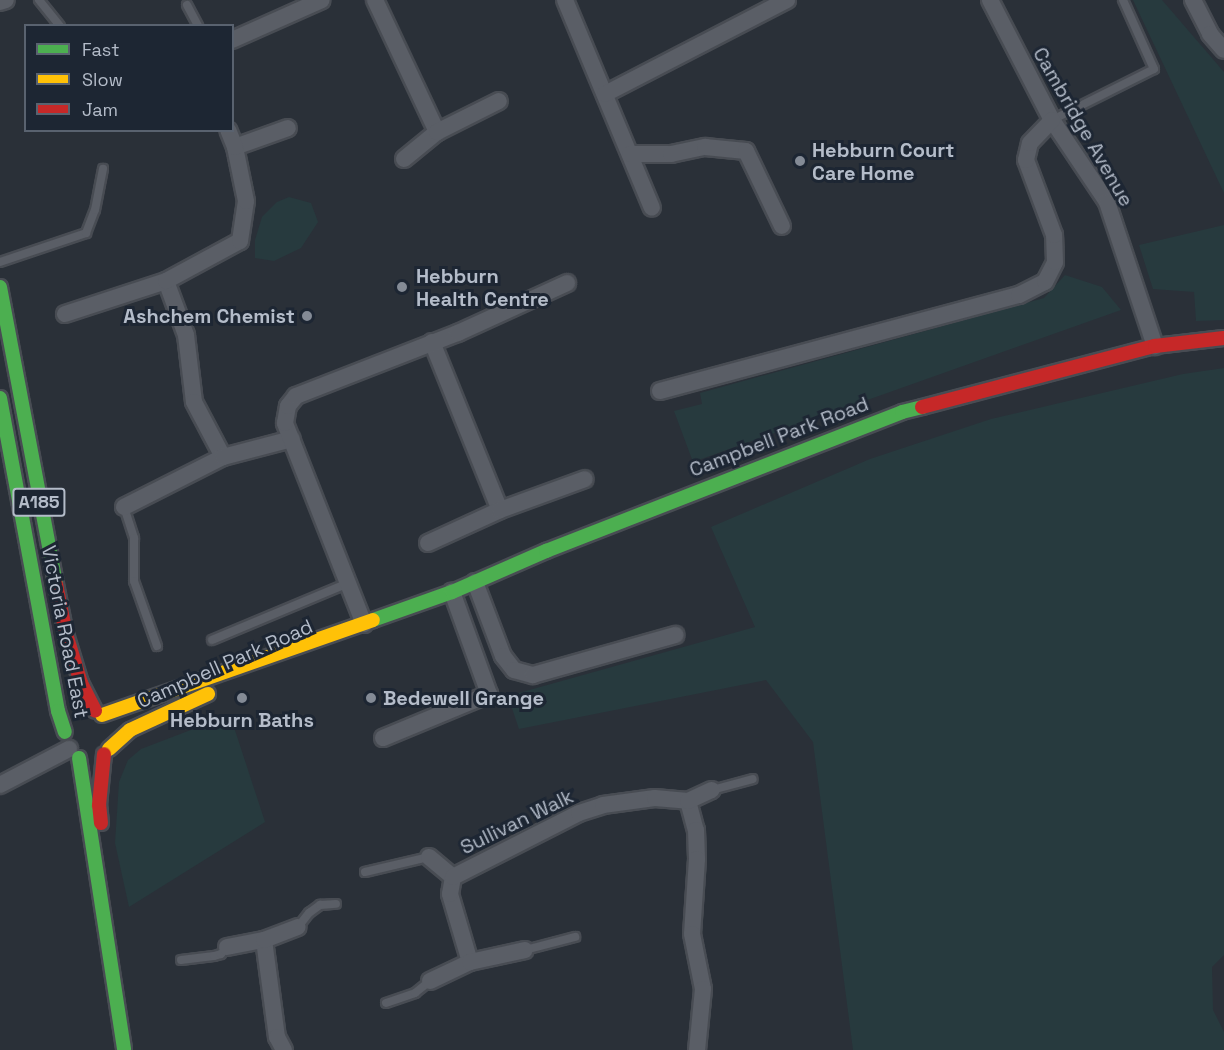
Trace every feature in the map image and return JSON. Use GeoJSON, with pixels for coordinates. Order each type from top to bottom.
{"type":"FeatureCollection","features":[{"type":"Feature","properties":{"kind":"street"},"geometry":{"type":"LineString","coordinates":[[0,2],[6,0]]}},
{"type":"Feature","properties":{"kind":"street"},"geometry":{"type":"LineString","coordinates":[[234,39],[322,0]]}},
{"type":"Feature","properties":{"kind":"street"},"geometry":{"type":"LineString","coordinates":[[375,0],[437,132]]}},
{"type":"Feature","properties":{"kind":"street"},"geometry":{"type":"LineString","coordinates":[[566,0],[652,208]]}},
{"type":"Feature","properties":{"kind":"street"},"geometry":{"type":"LineString","coordinates":[[605,94],[787,0]]}},
{"type":"Feature","properties":{"kind":"street","name":"Cambridge Avenue"},"geometry":{"type":"LineString","coordinates":[[990,0],[1052,120],[1107,202],[1155,346]]}},
{"type":"Feature","properties":{"kind":"street"},"geometry":{"type":"LineString","coordinates":[[1193,0],[1210,34],[1224,50]]}},
{"type":"Feature","properties":{"kind":"street"},"geometry":{"type":"LineString","coordinates":[[404,159],[437,132],[499,101]]}},
{"type":"Feature","properties":{"kind":"street"},"geometry":{"type":"LineString","coordinates":[[660,391],[1019,295],[1045,282],[1055,262],[1054,235],[1026,160],[1029,143],[1052,120]]}},
{"type":"Feature","properties":{"kind":"street"},"geometry":{"type":"LineString","coordinates":[[235,147],[288,128]]}},
{"type":"Feature","properties":{"kind":"street"},"geometry":{"type":"LineString","coordinates":[[65,314],[166,281],[240,242],[246,201],[235,147],[229,132]]}},
{"type":"Feature","properties":{"kind":"street"},"geometry":{"type":"LineString","coordinates":[[630,154],[671,154],[705,147],[746,151],[782,226]]}},
{"type":"Feature","properties":{"kind":"street"},"geometry":{"type":"LineString","coordinates":[[166,281],[186,335],[194,402],[223,457]]}},
{"type":"Feature","properties":{"kind":"street"},"geometry":{"type":"LineString","coordinates":[[364,624],[285,423],[288,406],[296,396],[432,342],[567,283]]}},
{"type":"Feature","properties":{"kind":"street","name":"Victoria Road East"},"geometry":{"type":"LineString","coordinates":[[0,287],[32,467],[66,634],[81,683],[99,713]]}},
{"type":"Feature","properties":{"kind":"street","name":"Campbell Park Road"},"geometry":{"type":"LineString","coordinates":[[99,713],[452,592],[652,509],[902,412],[1155,346],[1224,338]]}},
{"type":"Feature","properties":{"kind":"street"},"geometry":{"type":"LineString","coordinates":[[432,342],[501,510]]}},
{"type":"Feature","properties":{"kind":"street","name":"Victoria Road East"},"geometry":{"type":"LineString","coordinates":[[0,398],[58,711],[71,746],[124,1050]]}},
{"type":"Feature","properties":{"kind":"street"},"geometry":{"type":"LineString","coordinates":[[124,507],[223,457],[292,439]]}},
{"type":"Feature","properties":{"kind":"street"},"geometry":{"type":"LineString","coordinates":[[428,543],[501,510],[585,479]]}},
{"type":"Feature","properties":{"kind":"street"},"geometry":{"type":"LineString","coordinates":[[474,582],[502,656],[514,670],[533,675],[675,635]]}},
{"type":"Feature","properties":{"kind":"street"},"geometry":{"type":"LineString","coordinates":[[383,738],[489,694],[452,592]]}},
{"type":"Feature","properties":{"kind":"street","name":"Campbell Park Road"},"geometry":{"type":"LineString","coordinates":[[107,751],[130,730],[364,624]]}},
{"type":"Feature","properties":{"kind":"street"},"geometry":{"type":"LineString","coordinates":[[99,713],[112,730],[107,751],[89,760],[71,746],[77,715],[99,713]]}},
{"type":"Feature","properties":{"kind":"street"},"geometry":{"type":"LineString","coordinates":[[0,785],[71,746]]}},
{"type":"Feature","properties":{"kind":"street","name":"Victoria Road East"},"geometry":{"type":"LineString","coordinates":[[107,751],[99,805],[116,1007]]}},
{"type":"Feature","properties":{"kind":"street","name":"Sullivan Walk"},"geometry":{"type":"LineString","coordinates":[[470,962],[450,894],[453,877],[579,813],[603,805],[655,798],[687,801],[712,790]]}},
{"type":"Feature","properties":{"kind":"street"},"geometry":{"type":"LineString","coordinates":[[687,801],[696,830],[697,859],[692,934],[703,990],[697,1050]]}},
{"type":"Feature","properties":{"kind":"street"},"geometry":{"type":"LineString","coordinates":[[429,857],[453,877]]}},
{"type":"Feature","properties":{"kind":"street"},"geometry":{"type":"LineString","coordinates":[[227,947],[264,940],[297,927]]}},
{"type":"Feature","properties":{"kind":"street"},"geometry":{"type":"LineString","coordinates":[[264,940],[277,1037],[284,1050]]}},
{"type":"Feature","properties":{"kind":"street"},"geometry":{"type":"LineString","coordinates":[[430,981],[470,962],[525,950]]}},
{"type":"Feature","properties":{"kind":"lane"},"geometry":{"type":"LineString","coordinates":[[39,0],[58,24]]}},
{"type":"Feature","properties":{"kind":"lane"},"geometry":{"type":"LineString","coordinates":[[1052,120],[1154,69],[1123,0]]}},
{"type":"Feature","properties":{"kind":"lane"},"geometry":{"type":"LineString","coordinates":[[188,5],[197,24]]}},
{"type":"Feature","properties":{"kind":"lane"},"geometry":{"type":"LineString","coordinates":[[0,262],[86,233],[95,210],[103,169]]}},
{"type":"Feature","properties":{"kind":"lane"},"geometry":{"type":"LineString","coordinates":[[124,507],[134,538],[134,581],[157,646]]}},
{"type":"Feature","properties":{"kind":"lane"},"geometry":{"type":"LineString","coordinates":[[212,640],[348,583]]}},
{"type":"Feature","properties":{"kind":"lane"},"geometry":{"type":"LineString","coordinates":[[712,790],[753,779]]}},
{"type":"Feature","properties":{"kind":"lane"},"geometry":{"type":"LineString","coordinates":[[365,872],[429,857]]}},
{"type":"Feature","properties":{"kind":"lane"},"geometry":{"type":"LineString","coordinates":[[297,927],[309,913],[320,905],[336,904]]}},
{"type":"Feature","properties":{"kind":"lane"},"geometry":{"type":"LineString","coordinates":[[525,950],[575,937]]}},
{"type":"Feature","properties":{"kind":"lane"},"geometry":{"type":"LineString","coordinates":[[181,960],[214,957],[221,954],[227,947]]}},
{"type":"Feature","properties":{"kind":"lane"},"geometry":{"type":"LineString","coordinates":[[386,1003],[415,993],[430,981]]}},
{"type":"Feature","properties":{"kind":"green space"},"geometry":{"type":"Polygon","coordinates":[[[1133,0],[1162,0],[1224,72],[1224,193],[1133,0]]]}},
{"type":"Feature","properties":{"kind":"green space"},"geometry":{"type":"Polygon","coordinates":[[[289,197],[311,203],[318,222],[301,248],[274,261],[255,258],[255,240],[262,217],[277,202],[289,197]]]}},
{"type":"Feature","properties":{"kind":"green space"},"geometry":{"type":"Polygon","coordinates":[[[1224,225],[1224,320],[1196,321],[1194,292],[1153,289],[1139,245],[1224,225]]]}},
{"type":"Feature","properties":{"kind":"green space"},"geometry":{"type":"Polygon","coordinates":[[[1065,275],[1102,287],[1121,310],[693,462],[674,411],[702,404],[700,393],[1044,298],[1065,275]]]}},
{"type":"Feature","properties":{"kind":"green space"},"geometry":{"type":"Polygon","coordinates":[[[1224,368],[1224,955],[1212,967],[1213,1010],[1224,1032],[1224,1050],[853,1050],[813,742],[766,680],[519,729],[508,696],[755,627],[711,527],[870,459],[991,419],[1183,374],[1224,368]]]}},
{"type":"Feature","properties":{"kind":"green space"},"geometry":{"type":"Polygon","coordinates":[[[230,715],[265,822],[129,907],[115,843],[119,782],[128,760],[141,749],[230,715]]]}},
{"type":"Feature","properties":{"kind":"traffic: fast"},"geometry":{"type":"LineString","coordinates":[[0,287],[56,584]]}},
{"type":"Feature","properties":{"kind":"traffic: fast"},"geometry":{"type":"LineString","coordinates":[[0,398],[58,711],[65,732]]}},
{"type":"Feature","properties":{"kind":"traffic: fast"},"geometry":{"type":"LineString","coordinates":[[373,620],[452,592],[546,551],[902,412],[922,407]]}},
{"type":"Feature","properties":{"kind":"traffic: fast"},"geometry":{"type":"LineString","coordinates":[[79,758],[124,1050]]}},
{"type":"Feature","properties":{"kind":"traffic: slow"},"geometry":{"type":"LineString","coordinates":[[102,715],[373,620]]}},
{"type":"Feature","properties":{"kind":"traffic: slow"},"geometry":{"type":"LineString","coordinates":[[109,749],[130,730],[208,694]]}},
{"type":"Feature","properties":{"kind":"traffic: jam"},"geometry":{"type":"LineString","coordinates":[[922,407],[1155,346],[1224,338]]}},
{"type":"Feature","properties":{"kind":"traffic: jam"},"geometry":{"type":"LineString","coordinates":[[56,584],[66,634],[81,683],[95,711]]}},
{"type":"Feature","properties":{"kind":"traffic: jam"},"geometry":{"type":"LineString","coordinates":[[101,823],[99,805],[104,754]]}},
{"type":"Feature","properties":{"kind":"place","name":"Hebburn Court Care Home"},"geometry":{"type":"Point","coordinates":[800,161]}},
{"type":"Feature","properties":{"kind":"place","name":"Hebburn Health Centre"},"geometry":{"type":"Point","coordinates":[402,287]}},
{"type":"Feature","properties":{"kind":"place","name":"Ashchem Chemist"},"geometry":{"type":"Point","coordinates":[307,316]}},
{"type":"Feature","properties":{"kind":"place","name":"Hebburn Baths"},"geometry":{"type":"Point","coordinates":[242,698]}},
{"type":"Feature","properties":{"kind":"place","name":"Bedewell Grange"},"geometry":{"type":"Point","coordinates":[371,698]}}]}
